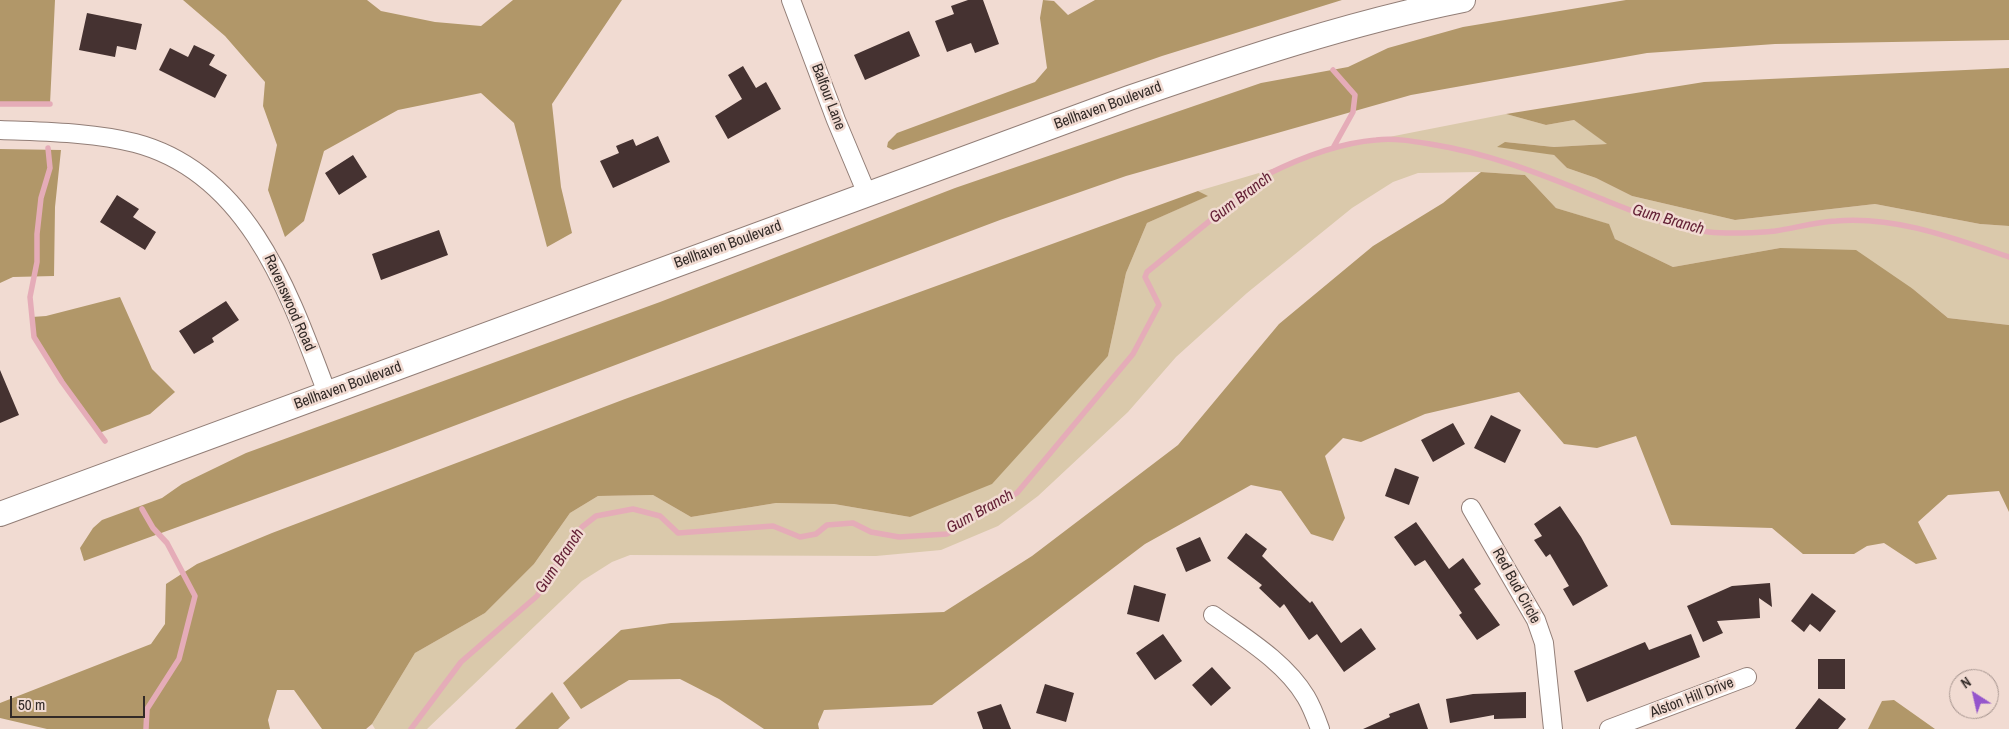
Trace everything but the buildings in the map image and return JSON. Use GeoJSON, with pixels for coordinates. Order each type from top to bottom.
{"type":"FeatureCollection","features":[{"type":"Feature","properties":{"kind":"main road","name":"Bellhaven Boulevard"},"geometry":{"type":"LineString","coordinates":[[0,514],[1129,98],[1252,55],[1360,24],[1463,0]]}},
{"type":"Feature","properties":{"kind":"street","name":"Balfour Lane"},"geometry":{"type":"LineString","coordinates":[[791,0],[836,120],[867,194]]}},
{"type":"Feature","properties":{"kind":"street","name":"Ravenswood Road"},"geometry":{"type":"LineString","coordinates":[[0,130],[104,136],[163,152],[205,178],[241,216],[265,250],[281,279],[302,326],[327,393]]}},
{"type":"Feature","properties":{"kind":"street","name":"Red Bud Circle"},"geometry":{"type":"LineString","coordinates":[[1472,508],[1536,620],[1544,643],[1553,729]]}},
{"type":"Feature","properties":{"kind":"street"},"geometry":{"type":"LineString","coordinates":[[1212,615],[1260,649],[1282,669],[1306,696],[1320,729]]}},
{"type":"Feature","properties":{"kind":"street","name":"Alston Hill Drive"},"geometry":{"type":"LineString","coordinates":[[1610,729],[1747,677]]}},
{"type":"Feature","properties":{"kind":"shaded area"},"geometry":{"type":"Polygon","coordinates":[[[0,0],[55,0],[50,104],[0,104],[0,0]]]}},
{"type":"Feature","properties":{"kind":"shaded area"},"geometry":{"type":"Polygon","coordinates":[[[183,0],[367,0],[381,11],[435,22],[481,26],[513,0],[622,0],[552,104],[561,187],[572,233],[547,247],[514,123],[481,93],[398,110],[324,151],[304,221],[285,237],[268,190],[277,145],[263,106],[265,82],[225,36],[183,0]]]}},
{"type":"Feature","properties":{"kind":"shaded area"},"geometry":{"type":"Polygon","coordinates":[[[1043,0],[1054,1],[1068,15],[1095,0],[1342,0],[1162,56],[893,150],[887,147],[888,142],[897,133],[1035,82],[1047,68],[1040,18],[1043,0]]]}},
{"type":"Feature","properties":{"kind":"shaded area"},"geometry":{"type":"Polygon","coordinates":[[[1626,0],[2009,0],[2009,40],[1775,44],[1647,53],[1411,95],[1126,176],[1000,220],[390,450],[84,561],[80,548],[93,528],[102,520],[162,498],[182,484],[246,453],[660,302],[955,188],[1261,83],[1348,67],[1388,48],[1463,27],[1626,0]]]}},
{"type":"Feature","properties":{"kind":"shaded area"},"geometry":{"type":"Polygon","coordinates":[[[2009,68],[2009,226],[1980,224],[1875,204],[1735,220],[1632,196],[1596,178],[1567,168],[1554,155],[1497,147],[1505,142],[1554,147],[1607,144],[1574,120],[1546,125],[1506,114],[1704,82],[2009,68]]]}},
{"type":"Feature","properties":{"kind":"shaded area"},"geometry":{"type":"Polygon","coordinates":[[[1506,114],[1546,125],[1574,120],[1608,144],[1554,147],[1505,142],[1554,155],[1567,168],[1596,178],[1632,196],[1735,220],[1875,204],[1980,224],[2009,226],[2009,325],[1948,318],[1913,289],[1780,248],[1673,267],[1615,239],[1608,224],[1556,208],[1525,175],[1481,172],[1418,173],[1393,182],[1352,208],[1247,293],[1176,357],[1128,412],[1038,496],[998,526],[941,550],[876,556],[630,555],[612,562],[582,581],[427,729],[375,729],[372,724],[415,653],[485,613],[534,564],[570,513],[598,496],[653,495],[691,517],[776,503],[834,504],[910,517],[1108,356],[1126,273],[1147,223],[1207,196],[1198,191],[1286,165],[1333,148],[1506,114]]]}},
{"type":"Feature","properties":{"kind":"shaded area"},"geometry":{"type":"Polygon","coordinates":[[[0,149],[61,150],[55,207],[54,276],[13,277],[0,283],[0,149]]]}},
{"type":"Feature","properties":{"kind":"shaded area"},"geometry":{"type":"Polygon","coordinates":[[[1481,172],[1525,175],[1556,208],[1609,224],[1615,239],[1673,267],[1780,248],[1856,250],[1913,289],[1948,318],[2009,325],[2009,512],[1999,491],[1948,495],[1918,522],[1937,559],[1916,564],[1884,543],[1867,546],[1854,554],[1803,554],[1772,528],[1671,525],[1636,436],[1597,448],[1564,444],[1519,392],[1425,414],[1361,442],[1343,438],[1325,456],[1345,518],[1333,541],[1311,534],[1281,491],[1251,485],[1145,544],[932,705],[824,710],[818,724],[819,729],[764,729],[719,699],[680,679],[629,680],[581,709],[563,683],[621,630],[671,623],[944,612],[1032,556],[1178,445],[1279,324],[1373,246],[1443,203],[1481,172]]]}},
{"type":"Feature","properties":{"kind":"shaded area"},"geometry":{"type":"Polygon","coordinates":[[[1198,191],[1208,196],[1147,223],[1126,273],[1108,356],[992,484],[910,517],[834,504],[776,503],[691,517],[653,495],[598,496],[570,513],[534,564],[485,613],[415,653],[372,724],[366,729],[322,729],[294,690],[277,690],[268,720],[270,729],[47,729],[0,718],[0,703],[151,644],[165,624],[166,584],[197,564],[272,533],[625,399],[1198,191]]]}},
{"type":"Feature","properties":{"kind":"shaded area"},"geometry":{"type":"Polygon","coordinates":[[[120,297],[152,369],[175,392],[150,414],[99,433],[34,337],[32,317],[46,316],[120,297]]]}},
{"type":"Feature","properties":{"kind":"shaded area"},"geometry":{"type":"Polygon","coordinates":[[[552,692],[570,718],[558,729],[515,729],[552,692]]]}},
{"type":"Feature","properties":{"kind":"shaded area"},"geometry":{"type":"Polygon","coordinates":[[[1894,700],[1935,729],[1868,729],[1882,701],[1894,700]]]}},
{"type":"Feature","properties":{"kind":"waterway","name":"Gum Branch"},"geometry":{"type":"LineString","coordinates":[[1333,70],[1355,95],[1353,112],[1333,148]]}},
{"type":"Feature","properties":{"kind":"waterway"},"geometry":{"type":"LineString","coordinates":[[0,104],[50,104]]}},
{"type":"Feature","properties":{"kind":"waterway","name":"Gum Branch"},"geometry":{"type":"LineString","coordinates":[[411,729],[461,662],[537,596],[582,527],[596,516],[633,509],[660,516],[678,533],[773,526],[800,537],[816,534],[827,525],[853,523],[871,532],[899,537],[947,534],[1017,493],[1133,354],[1159,305],[1145,277],[1147,272],[1266,175],[1306,157],[1333,148],[1348,144],[1390,139],[1451,148],[1492,158],[1649,217],[1694,230],[1716,233],[1751,233],[1828,222],[1858,220],[1902,225],[1924,230],[2009,257]]}},
{"type":"Feature","properties":{"kind":"waterway"},"geometry":{"type":"LineString","coordinates":[[48,148],[50,168],[41,198],[37,234],[37,262],[30,297],[34,337],[62,382],[105,441]]}},
{"type":"Feature","properties":{"kind":"waterway"},"geometry":{"type":"LineString","coordinates":[[142,509],[153,528],[167,543],[195,596],[179,659],[147,709],[146,729]]}}]}
